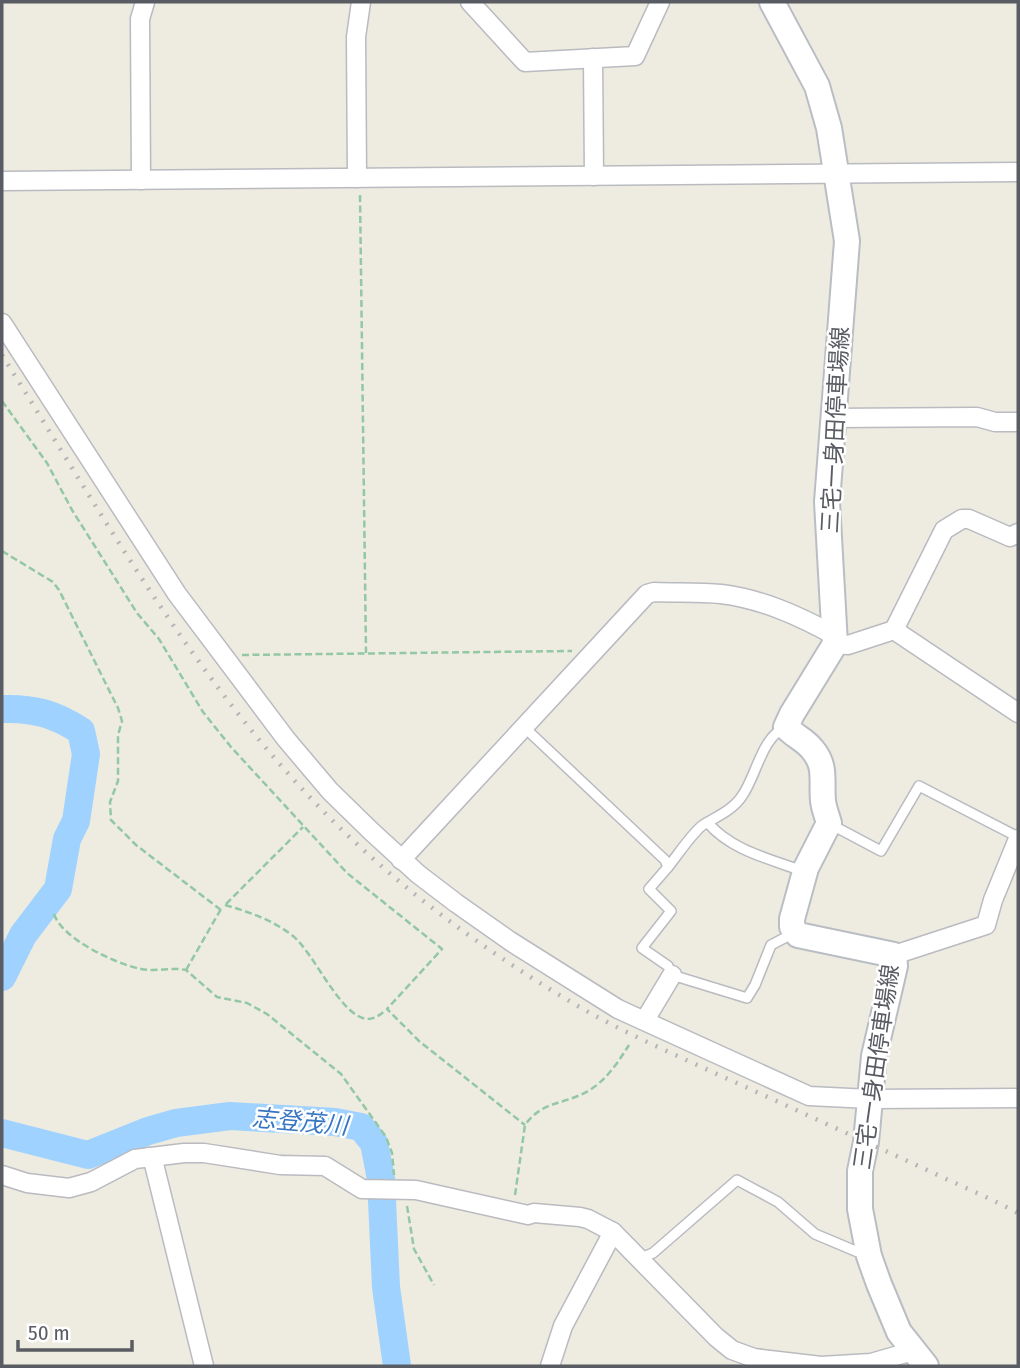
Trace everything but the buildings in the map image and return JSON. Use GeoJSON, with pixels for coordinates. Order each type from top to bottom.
{"type":"FeatureCollection","features":[{"type":"Feature","properties":{"kind":"main road","name":"三宅一身田停車場線"},"geometry":{"type":"LineString","coordinates":[[772,2],[817,86],[829,128],[847,241],[827,502],[835,639]]}},
{"type":"Feature","properties":{"kind":"main road"},"geometry":{"type":"LineString","coordinates":[[794,932],[792,919],[805,873],[829,823],[824,806],[824,775],[821,764],[809,746],[786,727],[835,639]]}},
{"type":"Feature","properties":{"kind":"main road","name":"三宅一身田停車場線"},"geometry":{"type":"LineString","coordinates":[[794,932],[894,955],[895,966],[874,1056],[860,1171],[860,1209],[869,1256],[899,1332],[920,1359]]}},
{"type":"Feature","properties":{"kind":"street"},"geometry":{"type":"LineString","coordinates":[[141,180],[141,19],[145,2]]}},
{"type":"Feature","properties":{"kind":"street"},"geometry":{"type":"LineString","coordinates":[[358,178],[356,37],[361,2]]}},
{"type":"Feature","properties":{"kind":"street"},"geometry":{"type":"LineString","coordinates":[[470,2],[525,62],[635,56],[660,2]]}},
{"type":"Feature","properties":{"kind":"street"},"geometry":{"type":"LineString","coordinates":[[593,58],[594,176]]}},
{"type":"Feature","properties":{"kind":"street"},"geometry":{"type":"LineString","coordinates":[[2,181],[1018,172]]}},
{"type":"Feature","properties":{"kind":"street"},"geometry":{"type":"LineString","coordinates":[[2,323],[164,575],[308,766],[401,860],[456,903],[510,941],[618,1009],[808,1096],[870,1099],[1018,1098]]}},
{"type":"Feature","properties":{"kind":"street"},"geometry":{"type":"LineString","coordinates":[[834,418],[977,417],[995,422],[1018,422]]}},
{"type":"Feature","properties":{"kind":"street"},"geometry":{"type":"LineString","coordinates":[[401,860],[647,594],[719,594],[738,597],[780,609],[848,645],[894,630],[944,530],[962,519],[970,519],[1010,537],[1018,533]]}},
{"type":"Feature","properties":{"kind":"street"},"geometry":{"type":"LineString","coordinates":[[894,630],[1018,713]]}},
{"type":"Feature","properties":{"kind":"street"},"geometry":{"type":"LineString","coordinates":[[894,955],[986,925],[1018,838]]}},
{"type":"Feature","properties":{"kind":"street"},"geometry":{"type":"LineString","coordinates":[[645,1020],[672,975]]}},
{"type":"Feature","properties":{"kind":"street"},"geometry":{"type":"LineString","coordinates":[[2,1175],[27,1183],[69,1188],[91,1182],[127,1162],[149,1157],[204,1153],[280,1165],[325,1166],[362,1189],[399,1189],[454,1197],[528,1215],[534,1213],[588,1219],[613,1232],[724,1345],[754,1358],[821,1366],[920,1359]]}},
{"type":"Feature","properties":{"kind":"street"},"geometry":{"type":"LineString","coordinates":[[149,1157],[154,1164],[204,1366]]}},
{"type":"Feature","properties":{"kind":"street"},"geometry":{"type":"LineString","coordinates":[[550,1366],[564,1326],[613,1232]]}},
{"type":"Feature","properties":{"kind":"lane"},"geometry":{"type":"LineString","coordinates":[[524,727],[665,860],[668,867]]}},
{"type":"Feature","properties":{"kind":"lane"},"geometry":{"type":"LineString","coordinates":[[786,727],[778,730],[770,740],[742,797],[702,826],[649,889],[671,911],[642,948],[668,966],[672,975],[747,998],[771,945],[794,932]]}},
{"type":"Feature","properties":{"kind":"lane"},"geometry":{"type":"LineString","coordinates":[[829,823],[881,851],[919,786],[1018,838]]}},
{"type":"Feature","properties":{"kind":"lane"},"geometry":{"type":"LineString","coordinates":[[708,823],[720,837],[732,845],[805,873]]}},
{"type":"Feature","properties":{"kind":"lane"},"geometry":{"type":"LineString","coordinates":[[641,1258],[653,1253],[737,1180],[778,1202],[815,1234],[869,1256]]}},
{"type":"Feature","properties":{"kind":"path"},"geometry":{"type":"LineString","coordinates":[[358,178],[366,653]]}},
{"type":"Feature","properties":{"kind":"path"},"geometry":{"type":"LineString","coordinates":[[2,401],[47,463],[72,510],[136,613],[159,639],[203,712],[269,791],[347,873],[442,949],[387,1009],[377,1018],[369,1019],[354,1013],[305,948],[290,934],[256,914],[225,905]]}},
{"type":"Feature","properties":{"kind":"path"},"geometry":{"type":"LineString","coordinates":[[2,551],[53,582],[118,708],[122,721],[118,735],[118,781],[110,802],[110,820],[136,845],[221,910]]}},
{"type":"Feature","properties":{"kind":"path"},"geometry":{"type":"LineString","coordinates":[[223,655],[593,651]]}},
{"type":"Feature","properties":{"kind":"path"},"geometry":{"type":"LineString","coordinates":[[186,970],[225,905],[304,826]]}},
{"type":"Feature","properties":{"kind":"path"},"geometry":{"type":"LineString","coordinates":[[54,914],[57,923],[70,936],[116,960],[145,970],[186,970],[217,997],[247,1003],[267,1014],[341,1074],[386,1137],[414,1249],[434,1285]]}},
{"type":"Feature","properties":{"kind":"path"},"geometry":{"type":"LineString","coordinates":[[387,1009],[419,1041],[525,1125]]}},
{"type":"Feature","properties":{"kind":"path"},"geometry":{"type":"LineString","coordinates":[[534,1213],[517,1202],[515,1195],[525,1141],[525,1125],[539,1109],[586,1093],[597,1085],[629,1045]]}},
{"type":"Feature","properties":{"kind":"waterway","name":"志登茂川"},"geometry":{"type":"LineString","coordinates":[[2,709],[44,713],[71,725],[81,731],[86,754],[76,821],[67,839],[58,889],[23,935],[2,977]]}},
{"type":"Feature","properties":{"kind":"waterway","name":"志登茂川"},"geometry":{"type":"LineString","coordinates":[[2,1133],[88,1155],[176,1123],[230,1116],[335,1122],[361,1127],[374,1143],[381,1179],[386,1287],[397,1366]]}},
{"type":"Feature","properties":{"kind":"railway"},"geometry":{"type":"LineString","coordinates":[[2,355],[156,600],[240,717],[286,772],[336,824],[390,874],[478,942],[589,1012],[663,1049],[1018,1213]]}}]}
